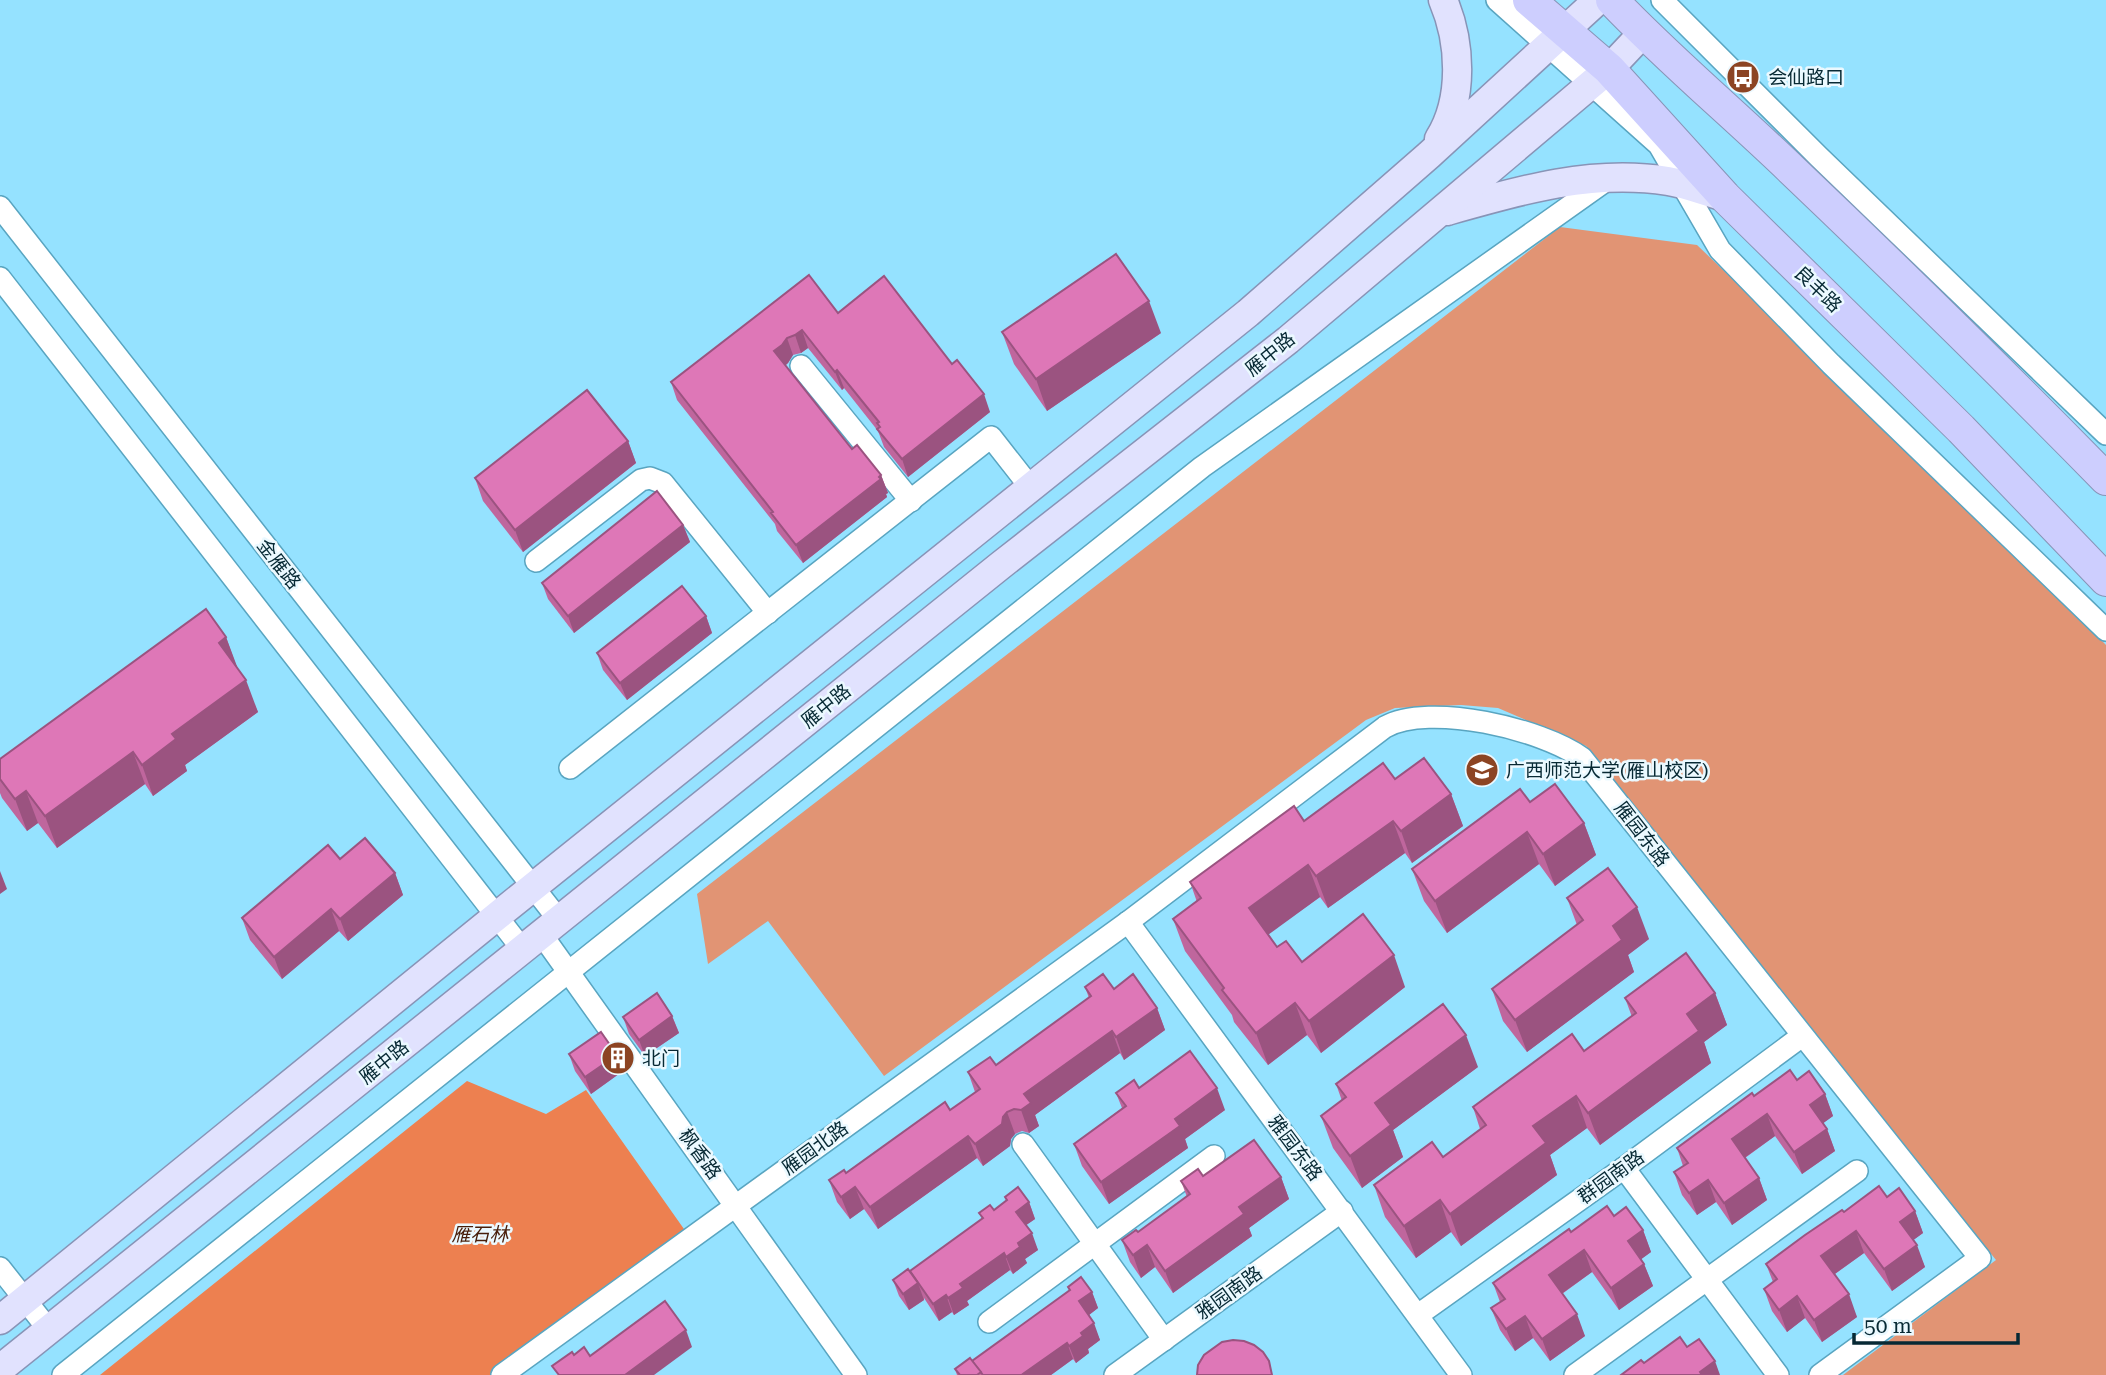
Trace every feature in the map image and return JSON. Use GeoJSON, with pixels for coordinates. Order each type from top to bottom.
{"type":"FeatureCollection","features":[{"type":"Feature","properties":{"kind":"highway","name":"良丰路"},"geometry":{"type":"LineString","coordinates":[[1529,0],[1556,38],[1725,197],[1961,429],[2106,580]]}},
{"type":"Feature","properties":{"kind":"highway"},"geometry":{"type":"LineString","coordinates":[[1612,0],[1643,33],[1791,169],[1977,348],[2106,479]]}},
{"type":"Feature","properties":{"kind":"main road"},"geometry":{"type":"LineString","coordinates":[[1429,155],[1448,125],[1454,105],[1456,45],[1451,18],[1443,0]]}},
{"type":"Feature","properties":{"kind":"main road"},"geometry":{"type":"LineString","coordinates":[[0,1320],[497,916],[1248,313],[1429,155],[1598,0]]}},
{"type":"Feature","properties":{"kind":"main road","name":"雁中路"},"geometry":{"type":"LineString","coordinates":[[0,1369],[990,573],[1288,340],[1600,77],[1643,33]]}},
{"type":"Feature","properties":{"kind":"main road"},"geometry":{"type":"LineString","coordinates":[[1434,215],[1510,192],[1576,179],[1634,177],[1682,185],[1725,197]]}},
{"type":"Feature","properties":{"kind":"street"},"geometry":{"type":"LineString","coordinates":[[1497,0],[1556,38]]}},
{"type":"Feature","properties":{"kind":"street"},"geometry":{"type":"LineString","coordinates":[[1662,0],[2106,434]]}},
{"type":"Feature","properties":{"kind":"street"},"geometry":{"type":"LineString","coordinates":[[1600,77],[1659,145],[1720,250],[1831,365],[2106,630]]}},
{"type":"Feature","properties":{"kind":"street"},"geometry":{"type":"LineString","coordinates":[[63,1375],[1202,467],[1611,177]]}},
{"type":"Feature","properties":{"kind":"street","name":"金雁路"},"geometry":{"type":"LineString","coordinates":[[0,207],[533,888],[542,935]]}},
{"type":"Feature","properties":{"kind":"street"},"geometry":{"type":"LineString","coordinates":[[0,278],[497,916],[542,935]]}},
{"type":"Feature","properties":{"kind":"street"},"geometry":{"type":"LineString","coordinates":[[801,366],[911,501]]}},
{"type":"Feature","properties":{"kind":"street"},"geometry":{"type":"LineString","coordinates":[[570,768],[991,437],[1031,488]]}},
{"type":"Feature","properties":{"kind":"street"},"geometry":{"type":"LineString","coordinates":[[536,562],[643,479],[650,478],[663,484],[768,613]]}},
{"type":"Feature","properties":{"kind":"street","name":"雁园东路"},"geometry":{"type":"LineString","coordinates":[[1128,922],[1390,723],[1401,719],[1450,718],[1486,722],[1535,735],[1582,758],[1980,1258],[1821,1375]]}},
{"type":"Feature","properties":{"kind":"street","name":"雁园北路"},"geometry":{"type":"LineString","coordinates":[[502,1375],[1128,922]]}},
{"type":"Feature","properties":{"kind":"street","name":"雅园东路"},"geometry":{"type":"LineString","coordinates":[[1128,922],[1461,1375]]}},
{"type":"Feature","properties":{"kind":"street","name":"枫香路"},"geometry":{"type":"LineString","coordinates":[[542,935],[856,1375]]}},
{"type":"Feature","properties":{"kind":"street","name":"群园南路"},"geometry":{"type":"LineString","coordinates":[[1418,1315],[1624,1168],[1802,1036]]}},
{"type":"Feature","properties":{"kind":"street"},"geometry":{"type":"LineString","coordinates":[[1023,1144],[1164,1340]]}},
{"type":"Feature","properties":{"kind":"street"},"geometry":{"type":"LineString","coordinates":[[989,1322],[1214,1156]]}},
{"type":"Feature","properties":{"kind":"street"},"geometry":{"type":"LineString","coordinates":[[1624,1168],[1777,1375]]}},
{"type":"Feature","properties":{"kind":"street"},"geometry":{"type":"LineString","coordinates":[[1575,1375],[1857,1171]]}},
{"type":"Feature","properties":{"kind":"street","name":"雅园南路"},"geometry":{"type":"LineString","coordinates":[[1125,1372],[1164,1340],[1342,1211]]}},
{"type":"Feature","properties":{"kind":"street"},"geometry":{"type":"LineString","coordinates":[[0,1268],[49,1330]]}},
{"type":"Feature","properties":{"kind":"shaded area"},"geometry":{"type":"Polygon","coordinates":[[[1560,227],[1697,245],[1933,471],[2106,645],[2106,1375],[1843,1375],[1996,1260],[1586,746],[1498,708],[1461,705],[1395,708],[1366,720],[884,1076],[768,921],[708,964],[697,894],[1560,227]]]}},
{"type":"Feature","properties":{"kind":"green space","name":"雁石林"},"geometry":{"type":"Polygon","coordinates":[[[467,1081],[546,1114],[586,1090],[691,1239],[502,1375],[100,1375],[467,1081]]]}},
{"type":"Feature","properties":{"kind":"building"},"geometry":{"type":"Polygon","coordinates":[[[1116,254],[1149,301],[1036,379],[1002,332],[1116,254]]]}},
{"type":"Feature","properties":{"kind":"building"},"geometry":{"type":"Polygon","coordinates":[[[809,275],[838,313],[884,276],[952,364],[957,360],[984,394],[902,459],[877,429],[880,427],[877,423],[879,422],[802,330],[787,338],[774,351],[852,449],[857,445],[881,475],[881,479],[796,545],[671,382],[809,275]]]}},
{"type":"Feature","properties":{"kind":"building"},"geometry":{"type":"Polygon","coordinates":[[[587,390],[628,441],[515,530],[475,478],[587,390]]]}},
{"type":"Feature","properties":{"kind":"building"},"geometry":{"type":"Polygon","coordinates":[[[657,491],[683,525],[568,616],[542,583],[657,491]]]}},
{"type":"Feature","properties":{"kind":"building"},"geometry":{"type":"Polygon","coordinates":[[[682,586],[706,616],[620,683],[597,653],[682,586]]]}},
{"type":"Feature","properties":{"kind":"building"},"geometry":{"type":"Polygon","coordinates":[[[206,609],[226,637],[219,643],[246,680],[172,734],[176,739],[142,765],[133,752],[45,816],[26,791],[15,799],[0,779],[0,759],[206,609]]]}},
{"type":"Feature","properties":{"kind":"building"},"geometry":{"type":"Polygon","coordinates":[[[1424,758],[1451,794],[1401,831],[1393,821],[1316,876],[1308,865],[1249,908],[1277,947],[1286,941],[1302,962],[1363,914],[1394,955],[1309,1021],[1295,1003],[1256,1033],[1222,990],[1224,988],[1173,919],[1201,898],[1190,882],[1294,806],[1304,821],[1383,763],[1395,779],[1424,758]]]}},
{"type":"Feature","properties":{"kind":"building"},"geometry":{"type":"Polygon","coordinates":[[[1555,784],[1584,823],[1543,854],[1527,832],[1435,901],[1412,869],[1520,789],[1530,802],[1555,784]]]}},
{"type":"Feature","properties":{"kind":"building"},"geometry":{"type":"Polygon","coordinates":[[[365,838],[395,873],[340,919],[331,909],[274,957],[242,918],[328,845],[340,859],[365,838]]]}},
{"type":"Feature","properties":{"kind":"building"},"geometry":{"type":"Polygon","coordinates":[[[1608,868],[1637,907],[1613,926],[1622,940],[1515,1020],[1492,989],[1583,920],[1567,898],[1608,868]]]}},
{"type":"Feature","properties":{"kind":"building"},"geometry":{"type":"Polygon","coordinates":[[[1686,953],[1715,993],[1687,1014],[1699,1031],[1588,1113],[1576,1096],[1533,1126],[1546,1143],[1450,1214],[1440,1200],[1404,1226],[1374,1185],[1432,1142],[1443,1157],[1486,1125],[1473,1107],[1572,1034],[1584,1051],[1636,1013],[1625,998],[1686,953]]]}},
{"type":"Feature","properties":{"kind":"building"},"geometry":{"type":"Polygon","coordinates":[[[1103,974],[1114,989],[1133,974],[1157,1008],[1116,1037],[1112,1031],[1024,1094],[1031,1103],[1021,1110],[1007,1112],[1002,1124],[975,1144],[968,1136],[870,1207],[855,1187],[841,1197],[829,1180],[844,1170],[846,1173],[945,1102],[950,1110],[980,1089],[968,1072],[990,1057],[996,1065],[1091,996],[1085,987],[1103,974]]]}},
{"type":"Feature","properties":{"kind":"building"},"geometry":{"type":"Polygon","coordinates":[[[657,993],[672,1016],[639,1040],[623,1017],[657,993]]]}},
{"type":"Feature","properties":{"kind":"building"},"geometry":{"type":"Polygon","coordinates":[[[1443,1004],[1466,1035],[1375,1103],[1391,1125],[1350,1156],[1321,1116],[1346,1097],[1336,1084],[1443,1004]]]}},
{"type":"Feature","properties":{"kind":"building"},"geometry":{"type":"Polygon","coordinates":[[[601,1032],[617,1055],[585,1077],[569,1054],[601,1032]]]}},
{"type":"Feature","properties":{"kind":"building"},"geometry":{"type":"Polygon","coordinates":[[[1190,1051],[1217,1088],[1175,1119],[1180,1126],[1101,1182],[1074,1144],[1126,1106],[1116,1093],[1134,1080],[1139,1088],[1190,1051]]]}},
{"type":"Feature","properties":{"kind":"building"},"geometry":{"type":"Polygon","coordinates":[[[1790,1070],[1797,1080],[1809,1071],[1825,1094],[1810,1105],[1827,1129],[1794,1152],[1767,1114],[1732,1139],[1759,1178],[1724,1203],[1708,1180],[1689,1193],[1674,1172],[1688,1163],[1677,1148],[1752,1093],[1754,1096],[1790,1070]]]}},
{"type":"Feature","properties":{"kind":"building"},"geometry":{"type":"Polygon","coordinates":[[[1254,1140],[1281,1177],[1239,1207],[1244,1214],[1165,1271],[1147,1245],[1133,1255],[1122,1240],[1136,1230],[1138,1232],[1190,1194],[1181,1181],[1198,1169],[1203,1176],[1254,1140]]]}},
{"type":"Feature","properties":{"kind":"building"},"geometry":{"type":"Polygon","coordinates":[[[1879,1186],[1887,1197],[1899,1188],[1915,1211],[1900,1222],[1917,1245],[1884,1269],[1856,1231],[1821,1256],[1849,1294],[1814,1320],[1797,1296],[1779,1310],[1764,1289],[1777,1279],[1766,1264],[1879,1186]]]}},
{"type":"Feature","properties":{"kind":"building"},"geometry":{"type":"Polygon","coordinates":[[[1018,1187],[1029,1202],[1016,1212],[1032,1233],[1018,1243],[1020,1247],[1006,1257],[1004,1253],[960,1284],[963,1288],[933,1304],[910,1271],[983,1218],[979,1213],[990,1205],[994,1210],[1007,1200],[1005,1197],[1018,1187]]]}},
{"type":"Feature","properties":{"kind":"building"},"geometry":{"type":"Polygon","coordinates":[[[1607,1206],[1614,1216],[1626,1207],[1643,1230],[1628,1241],[1644,1264],[1611,1288],[1584,1250],[1549,1275],[1577,1314],[1542,1339],[1525,1316],[1506,1329],[1491,1308],[1505,1299],[1493,1283],[1569,1229],[1571,1232],[1607,1206]]]}},
{"type":"Feature","properties":{"kind":"building"},"geometry":{"type":"Polygon","coordinates":[[[908,1269],[918,1283],[903,1294],[893,1280],[908,1269]]]}},
{"type":"Feature","properties":{"kind":"building"},"geometry":{"type":"Polygon","coordinates":[[[1081,1277],[1092,1292],[1079,1301],[1094,1323],[1081,1333],[1083,1336],[1069,1346],[1067,1343],[1024,1375],[983,1375],[972,1361],[1070,1290],[1068,1287],[1081,1277]]]}},
{"type":"Feature","properties":{"kind":"building"},"geometry":{"type":"Polygon","coordinates":[[[665,1301],[686,1330],[625,1375],[559,1375],[552,1366],[584,1347],[590,1356],[665,1301]]]}},
{"type":"Feature","properties":{"kind":"building"},"geometry":{"type":"Polygon","coordinates":[[[1680,1337],[1687,1347],[1699,1339],[1715,1361],[1700,1372],[1702,1375],[1621,1375],[1641,1360],[1644,1363],[1680,1337]]]}},
{"type":"Feature","properties":{"kind":"building"},"geometry":{"type":"Polygon","coordinates":[[[1233,1340],[1254,1345],[1263,1352],[1269,1361],[1272,1375],[1197,1375],[1198,1365],[1204,1355],[1222,1342],[1233,1340]]]}},
{"type":"Feature","properties":{"kind":"building"},"geometry":{"type":"Polygon","coordinates":[[[970,1358],[981,1372],[977,1375],[960,1375],[955,1369],[970,1358]]]}},
{"type":"Feature","properties":{"kind":"place","name":"会仙路口"},"geometry":{"type":"Point","coordinates":[1743,77]}},
{"type":"Feature","properties":{"kind":"place","name":"广西师范大学(雁山校区)"},"geometry":{"type":"Point","coordinates":[1482,770]}},
{"type":"Feature","properties":{"kind":"place","name":"北门"},"geometry":{"type":"Point","coordinates":[618,1058]}}]}
